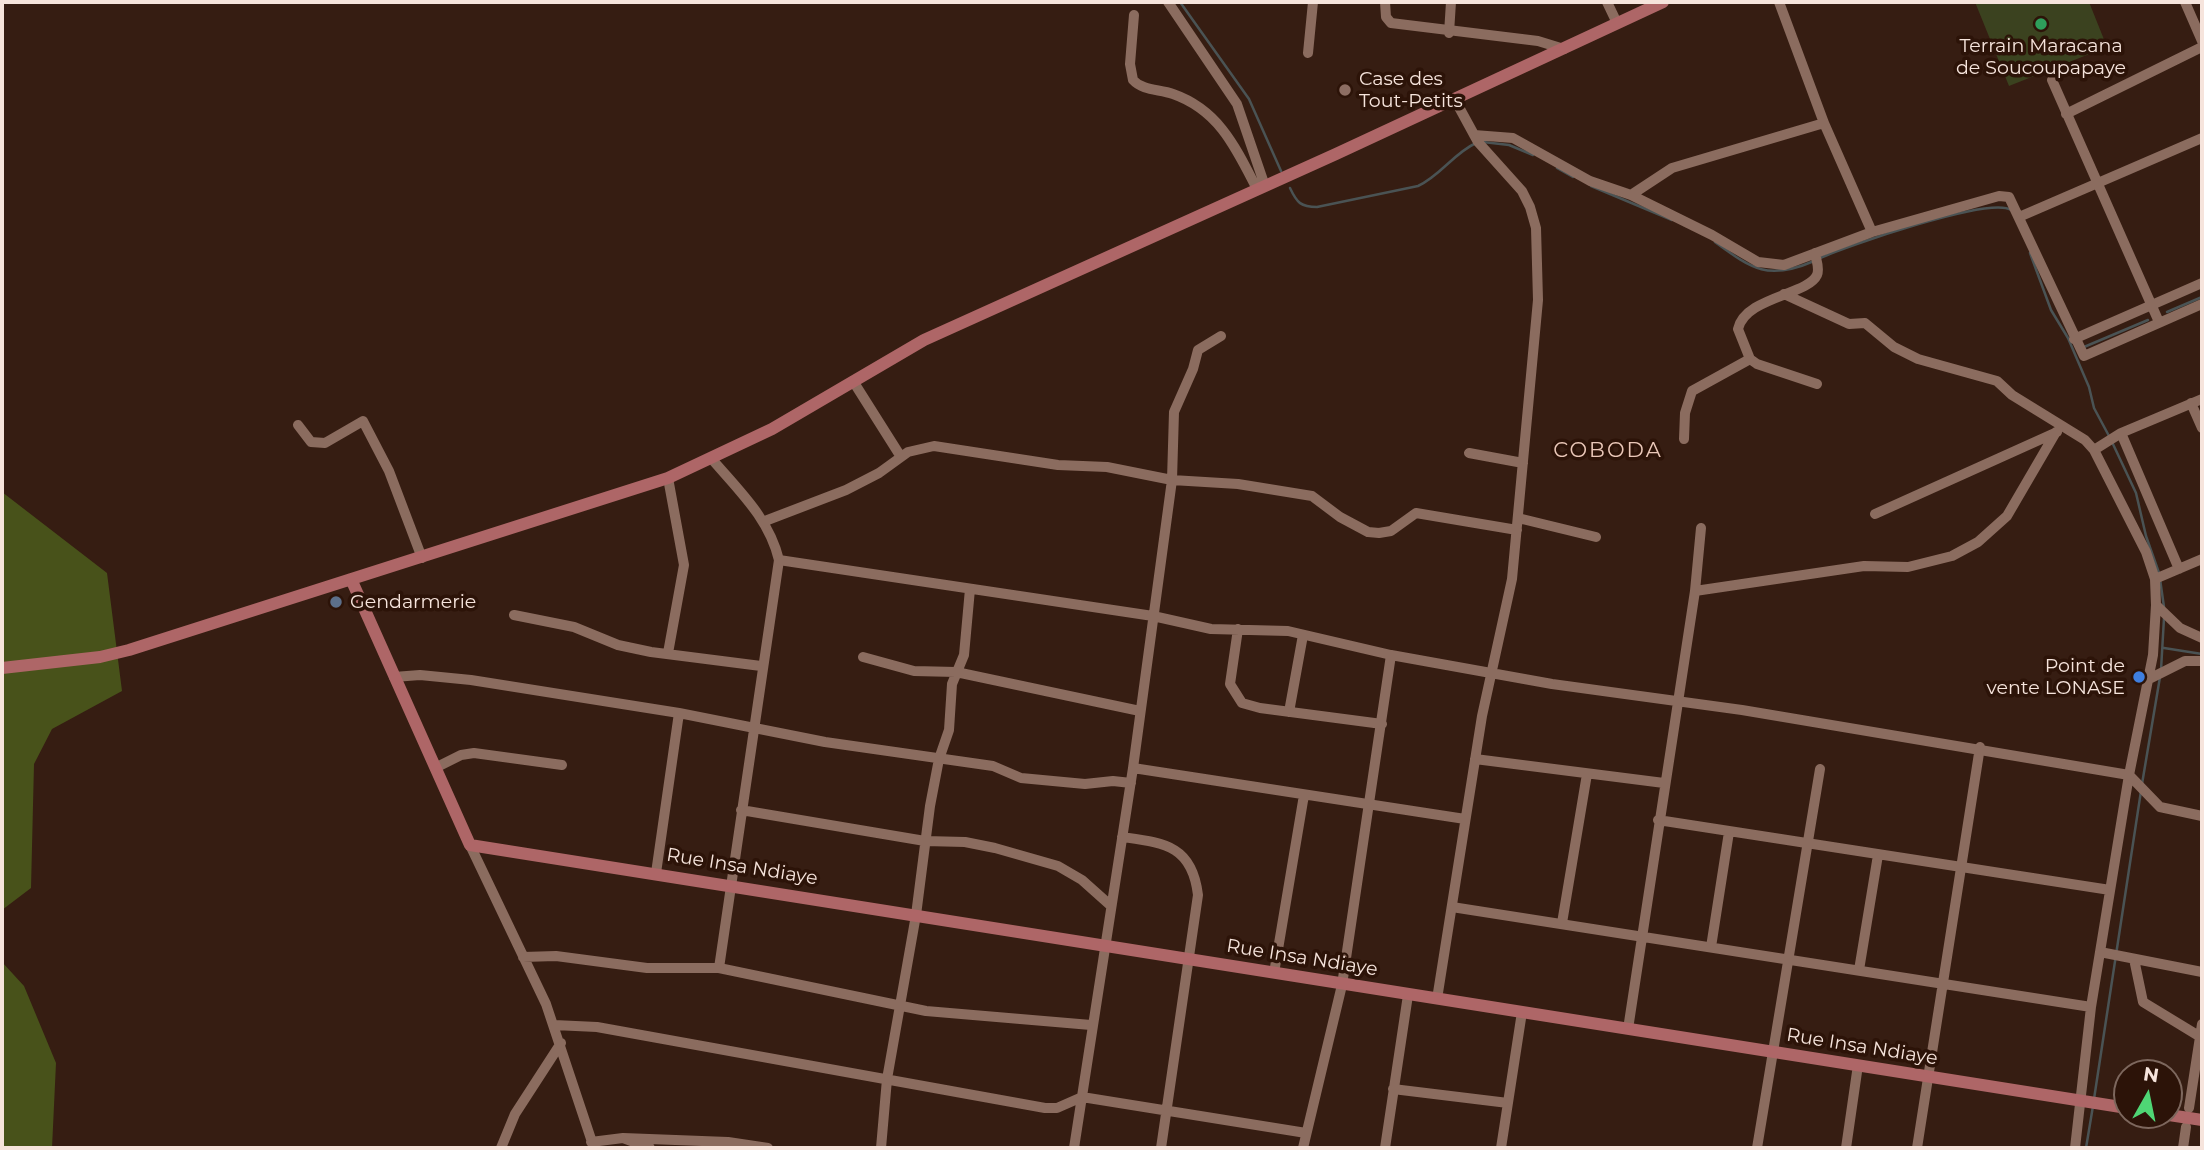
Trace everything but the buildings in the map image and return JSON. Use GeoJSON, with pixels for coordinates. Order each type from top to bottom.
{"type":"FeatureCollection","features":[{"type":"Feature","properties":{"kind":"main road"},"geometry":{"type":"LineString","coordinates":[[2,668],[112,655],[668,478],[772,429],[924,340],[1663,2]]}},
{"type":"Feature","properties":{"kind":"main road"},"geometry":{"type":"LineString","coordinates":[[351,579],[470,845]]}},
{"type":"Feature","properties":{"kind":"main road","name":"Rue Insa Ndiaye"},"geometry":{"type":"LineString","coordinates":[[470,845],[730,884],[1342,985],[2113,1106]]}},
{"type":"Feature","properties":{"kind":"main road"},"geometry":{"type":"LineString","coordinates":[[2183,1117],[2202,1120]]}},
{"type":"Feature","properties":{"kind":"street"},"geometry":{"type":"LineString","coordinates":[[1168,2],[1237,104],[1261,187]]}},
{"type":"Feature","properties":{"kind":"street"},"geometry":{"type":"LineString","coordinates":[[1308,53],[1313,2]]}},
{"type":"Feature","properties":{"kind":"street"},"geometry":{"type":"LineString","coordinates":[[1385,2],[1386,17],[1391,23],[1449,33],[1538,41],[1564,48]]}},
{"type":"Feature","properties":{"kind":"street"},"geometry":{"type":"LineString","coordinates":[[1449,33],[1451,2]]}},
{"type":"Feature","properties":{"kind":"street"},"geometry":{"type":"LineString","coordinates":[[1607,2],[1617,23]]}},
{"type":"Feature","properties":{"kind":"street"},"geometry":{"type":"LineString","coordinates":[[1779,2],[1824,123],[1872,232]]}},
{"type":"Feature","properties":{"kind":"street"},"geometry":{"type":"LineString","coordinates":[[2185,2],[2202,41]]}},
{"type":"Feature","properties":{"kind":"street"},"geometry":{"type":"LineString","coordinates":[[1134,15],[1130,64],[1133,80],[1143,88],[1185,99],[1214,118],[1229,135],[1261,187]]}},
{"type":"Feature","properties":{"kind":"street"},"geometry":{"type":"LineString","coordinates":[[2066,114],[2202,47]]}},
{"type":"Feature","properties":{"kind":"street"},"geometry":{"type":"LineString","coordinates":[[2052,80],[2159,322]]}},
{"type":"Feature","properties":{"kind":"street"},"geometry":{"type":"LineString","coordinates":[[1437,999],[1490,673],[1509,597],[1538,300],[1536,228],[1521,191],[1474,135],[1454,98]]}},
{"type":"Feature","properties":{"kind":"street"},"geometry":{"type":"LineString","coordinates":[[1631,195],[1651,178],[1672,168],[1824,123]]}},
{"type":"Feature","properties":{"kind":"street"},"geometry":{"type":"LineString","coordinates":[[1474,135],[1513,138],[1597,185],[1631,195],[1712,235],[1758,262],[1784,265],[1872,232],[1999,196],[2009,197],[2084,356],[2202,304]]}},
{"type":"Feature","properties":{"kind":"street"},"geometry":{"type":"LineString","coordinates":[[2019,217],[2202,138]]}},
{"type":"Feature","properties":{"kind":"street"},"geometry":{"type":"LineString","coordinates":[[1815,253],[1817,275],[1758,305],[1738,325],[1750,359],[1767,369],[1817,384]]}},
{"type":"Feature","properties":{"kind":"street"},"geometry":{"type":"LineString","coordinates":[[2074,339],[2202,283]]}},
{"type":"Feature","properties":{"kind":"street"},"geometry":{"type":"LineString","coordinates":[[1784,294],[1849,324],[1865,323],[1894,347],[1918,359],[1990,377],[2034,409],[2066,426],[2094,450],[2146,552],[2154,579],[2157,604],[2149,679],[2129,775],[2091,1007],[2075,1148]]}},
{"type":"Feature","properties":{"kind":"street"},"geometry":{"type":"LineString","coordinates":[[1074,1148],[1091,1025],[1131,783],[1172,480],[1176,403],[1190,377],[1201,346],[1221,336]]}},
{"type":"Feature","properties":{"kind":"street"},"geometry":{"type":"LineString","coordinates":[[1684,439],[1685,413],[1692,391],[1750,359]]}},
{"type":"Feature","properties":{"kind":"street"},"geometry":{"type":"LineString","coordinates":[[853,382],[901,457]]}},
{"type":"Feature","properties":{"kind":"street"},"geometry":{"type":"LineString","coordinates":[[2094,450],[2121,433],[2202,399]]}},
{"type":"Feature","properties":{"kind":"street"},"geometry":{"type":"LineString","coordinates":[[2191,403],[2202,429]]}},
{"type":"Feature","properties":{"kind":"street"},"geometry":{"type":"LineString","coordinates":[[298,425],[311,442],[319,444],[363,421],[389,471],[422,558]]}},
{"type":"Feature","properties":{"kind":"street"},"geometry":{"type":"LineString","coordinates":[[1875,514],[2066,426]]}},
{"type":"Feature","properties":{"kind":"street"},"geometry":{"type":"LineString","coordinates":[[1695,591],[1864,566],[1908,567],[1952,556],[1978,542],[2007,516],[2056,432]]}},
{"type":"Feature","properties":{"kind":"street"},"geometry":{"type":"LineString","coordinates":[[2121,433],[2179,569]]}},
{"type":"Feature","properties":{"kind":"street"},"geometry":{"type":"LineString","coordinates":[[765,521],[846,490],[915,449],[934,446],[1058,465],[1107,467],[1172,480],[1238,484],[1312,496],[1339,517],[1368,532],[1391,531],[1416,513],[1517,530]]}},
{"type":"Feature","properties":{"kind":"street"},"geometry":{"type":"LineString","coordinates":[[1469,453],[1523,463]]}},
{"type":"Feature","properties":{"kind":"street"},"geometry":{"type":"LineString","coordinates":[[711,458],[765,521],[773,536],[779,560],[752,727],[719,968]]}},
{"type":"Feature","properties":{"kind":"street"},"geometry":{"type":"LineString","coordinates":[[668,478],[684,565],[668,653]]}},
{"type":"Feature","properties":{"kind":"street"},"geometry":{"type":"LineString","coordinates":[[1518,518],[1596,537]]}},
{"type":"Feature","properties":{"kind":"street"},"geometry":{"type":"LineString","coordinates":[[1629,1029],[1658,820],[1679,704],[1701,528]]}},
{"type":"Feature","properties":{"kind":"street"},"geometry":{"type":"LineString","coordinates":[[2154,579],[2202,559]]}},
{"type":"Feature","properties":{"kind":"street"},"geometry":{"type":"LineString","coordinates":[[779,560],[1153,616],[1211,629],[1273,629],[1391,655],[1552,684],[1616,691],[1679,704],[1742,710],[1980,747],[2129,775],[2160,807],[2202,816]]}},
{"type":"Feature","properties":{"kind":"street"},"geometry":{"type":"LineString","coordinates":[[881,1148],[887,1079],[916,915],[939,759],[949,730],[952,684],[964,655],[970,589]]}},
{"type":"Feature","properties":{"kind":"street"},"geometry":{"type":"LineString","coordinates":[[2157,604],[2180,628],[2202,638]]}},
{"type":"Feature","properties":{"kind":"street"},"geometry":{"type":"LineString","coordinates":[[514,615],[574,627],[618,645],[761,666]]}},
{"type":"Feature","properties":{"kind":"street"},"geometry":{"type":"LineString","coordinates":[[1238,628],[1230,684],[1242,702],[1289,712],[1381,724]]}},
{"type":"Feature","properties":{"kind":"street"},"geometry":{"type":"LineString","coordinates":[[1289,712],[1303,635]]}},
{"type":"Feature","properties":{"kind":"street"},"geometry":{"type":"LineString","coordinates":[[1303,1148],[1342,985],[1391,655]]}},
{"type":"Feature","properties":{"kind":"street"},"geometry":{"type":"LineString","coordinates":[[863,657],[914,671],[956,671],[1140,710]]}},
{"type":"Feature","properties":{"kind":"street"},"geometry":{"type":"LineString","coordinates":[[2149,679],[2185,662],[2202,662]]}},
{"type":"Feature","properties":{"kind":"street"},"geometry":{"type":"LineString","coordinates":[[394,677],[419,675],[471,680],[679,713],[825,743],[993,766],[1021,778],[1085,784],[1113,781],[1131,783]]}},
{"type":"Feature","properties":{"kind":"street"},"geometry":{"type":"LineString","coordinates":[[656,873],[679,713]]}},
{"type":"Feature","properties":{"kind":"street"},"geometry":{"type":"LineString","coordinates":[[1917,1148],[1980,747]]}},
{"type":"Feature","properties":{"kind":"street"},"geometry":{"type":"LineString","coordinates":[[435,768],[461,755],[474,753],[562,765]]}},
{"type":"Feature","properties":{"kind":"street"},"geometry":{"type":"LineString","coordinates":[[1475,759],[1664,783]]}},
{"type":"Feature","properties":{"kind":"street"},"geometry":{"type":"LineString","coordinates":[[1133,768],[1465,819]]}},
{"type":"Feature","properties":{"kind":"street"},"geometry":{"type":"LineString","coordinates":[[1758,1148],[1820,769]]}},
{"type":"Feature","properties":{"kind":"street"},"geometry":{"type":"LineString","coordinates":[[1562,923],[1587,774]]}},
{"type":"Feature","properties":{"kind":"street"},"geometry":{"type":"LineString","coordinates":[[1274,973],[1304,795]]}},
{"type":"Feature","properties":{"kind":"street"},"geometry":{"type":"LineString","coordinates":[[741,810],[925,841],[965,842],[1058,866],[1082,880],[1110,905]]}},
{"type":"Feature","properties":{"kind":"street"},"geometry":{"type":"LineString","coordinates":[[1658,820],[2110,890]]}},
{"type":"Feature","properties":{"kind":"street"},"geometry":{"type":"LineString","coordinates":[[1711,947],[1728,832]]}},
{"type":"Feature","properties":{"kind":"street"},"geometry":{"type":"LineString","coordinates":[[1122,837],[1169,846],[1188,862],[1196,877],[1198,895],[1191,960],[1161,1148]]}},
{"type":"Feature","properties":{"kind":"street"},"geometry":{"type":"LineString","coordinates":[[470,845],[554,1025],[593,1145],[623,1138],[728,1142],[768,1148]]}},
{"type":"Feature","properties":{"kind":"street"},"geometry":{"type":"LineString","coordinates":[[1859,970],[1878,855]]}},
{"type":"Feature","properties":{"kind":"street"},"geometry":{"type":"LineString","coordinates":[[1452,907],[2091,1007]]}},
{"type":"Feature","properties":{"kind":"street"},"geometry":{"type":"LineString","coordinates":[[2100,952],[2202,972]]}},
{"type":"Feature","properties":{"kind":"street"},"geometry":{"type":"LineString","coordinates":[[523,957],[556,956],[647,968],[719,968],[901,1006],[968,1016],[1091,1025]]}},
{"type":"Feature","properties":{"kind":"street"},"geometry":{"type":"LineString","coordinates":[[2134,959],[2143,1002],[2201,1038]]}},
{"type":"Feature","properties":{"kind":"street"},"geometry":{"type":"LineString","coordinates":[[1385,1148],[1408,995]]}},
{"type":"Feature","properties":{"kind":"street"},"geometry":{"type":"LineString","coordinates":[[1502,1148],[1522,1012]]}},
{"type":"Feature","properties":{"kind":"street"},"geometry":{"type":"LineString","coordinates":[[2189,1108],[2202,1024]]}},
{"type":"Feature","properties":{"kind":"street"},"geometry":{"type":"LineString","coordinates":[[554,1025],[597,1027],[1045,1108],[1057,1108],[1082,1097],[1306,1133]]}},
{"type":"Feature","properties":{"kind":"street"},"geometry":{"type":"LineString","coordinates":[[501,1148],[515,1114],[561,1043]]}},
{"type":"Feature","properties":{"kind":"street"},"geometry":{"type":"LineString","coordinates":[[1846,1148],[1858,1065]]}},
{"type":"Feature","properties":{"kind":"street"},"geometry":{"type":"LineString","coordinates":[[1393,1088],[1508,1103]]}},
{"type":"Feature","properties":{"kind":"street"},"geometry":{"type":"LineString","coordinates":[[2183,1148],[2186,1127]]}},
{"type":"Feature","properties":{"kind":"street"},"geometry":{"type":"LineString","coordinates":[[623,1138],[650,1148]]}},
{"type":"Feature","properties":{"kind":"green space","name":"Terrain Maracana de Soucoupapaye"},"geometry":{"type":"Polygon","coordinates":[[[1975,2],[2089,2],[2107,47],[2009,86],[1975,2]]]}},
{"type":"Feature","properties":{"kind":"green space"},"geometry":{"type":"Polygon","coordinates":[[[2,492],[107,573],[122,691],[52,729],[34,764],[31,888],[2,910],[2,492]]]}},
{"type":"Feature","properties":{"kind":"green space"},"geometry":{"type":"Polygon","coordinates":[[[2,962],[24,986],[56,1063],[52,1148],[2,1148],[2,962]]]}},
{"type":"Feature","properties":{"kind":"waterway"},"geometry":{"type":"LineString","coordinates":[[1180,2],[1249,99],[1281,171]]}},
{"type":"Feature","properties":{"kind":"waterway"},"geometry":{"type":"LineString","coordinates":[[1483,142],[1509,145],[1533,155]]}},
{"type":"Feature","properties":{"kind":"waterway"},"geometry":{"type":"LineString","coordinates":[[1290,188],[1300,203],[1317,207],[1418,186],[1476,143]]}},
{"type":"Feature","properties":{"kind":"waterway"},"geometry":{"type":"LineString","coordinates":[[1557,168],[1573,177]]}},
{"type":"Feature","properties":{"kind":"waterway"},"geometry":{"type":"LineString","coordinates":[[1591,186],[1672,220]]}},
{"type":"Feature","properties":{"kind":"waterway"},"geometry":{"type":"LineString","coordinates":[[1820,258],[1858,243],[1948,216],[1976,210],[2011,210]]}},
{"type":"Feature","properties":{"kind":"waterway"},"geometry":{"type":"LineString","coordinates":[[1715,242],[1750,265],[1761,269],[1784,270],[1814,261]]}},
{"type":"Feature","properties":{"kind":"waterway"},"geometry":{"type":"LineString","coordinates":[[2030,253],[2051,310],[2068,338],[2089,387],[2094,408],[2109,436]]}},
{"type":"Feature","properties":{"kind":"waterway"},"geometry":{"type":"LineString","coordinates":[[2167,312],[2202,297]]}},
{"type":"Feature","properties":{"kind":"waterway"},"geometry":{"type":"LineString","coordinates":[[2084,347],[2148,320]]}},
{"type":"Feature","properties":{"kind":"waterway"},"geometry":{"type":"LineString","coordinates":[[2112,442],[2136,493],[2146,536],[2159,573]]}},
{"type":"Feature","properties":{"kind":"waterway"},"geometry":{"type":"LineString","coordinates":[[2160,579],[2164,607]]}},
{"type":"Feature","properties":{"kind":"waterway"},"geometry":{"type":"LineString","coordinates":[[2161,670],[2164,618]]}},
{"type":"Feature","properties":{"kind":"waterway"},"geometry":{"type":"LineString","coordinates":[[2164,648],[2202,654]]}},
{"type":"Feature","properties":{"kind":"waterway"},"geometry":{"type":"LineString","coordinates":[[2142,784],[2160,677]]}},
{"type":"Feature","properties":{"kind":"waterway"},"geometry":{"type":"LineString","coordinates":[[2094,1099],[2141,791]]}},
{"type":"Feature","properties":{"kind":"waterway"},"geometry":{"type":"LineString","coordinates":[[2086,1148],[2093,1106]]}},
{"type":"Feature","properties":{"kind":"place","name":"Terrain Maracana de Soucoupapaye"},"geometry":{"type":"Point","coordinates":[2041,24]}},
{"type":"Feature","properties":{"kind":"place","name":"Case des Tout-Petits"},"geometry":{"type":"Point","coordinates":[1345,90]}},
{"type":"Feature","properties":{"kind":"place","name":"Gendarmerie"},"geometry":{"type":"Point","coordinates":[336,602]}},
{"type":"Feature","properties":{"kind":"place","name":"Point de vente LONASE"},"geometry":{"type":"Point","coordinates":[2139,677]}},
{"type":"Feature","properties":{"kind":"district","name":"COBODA"},"geometry":{"type":"Point","coordinates":[1608,451]}}]}
